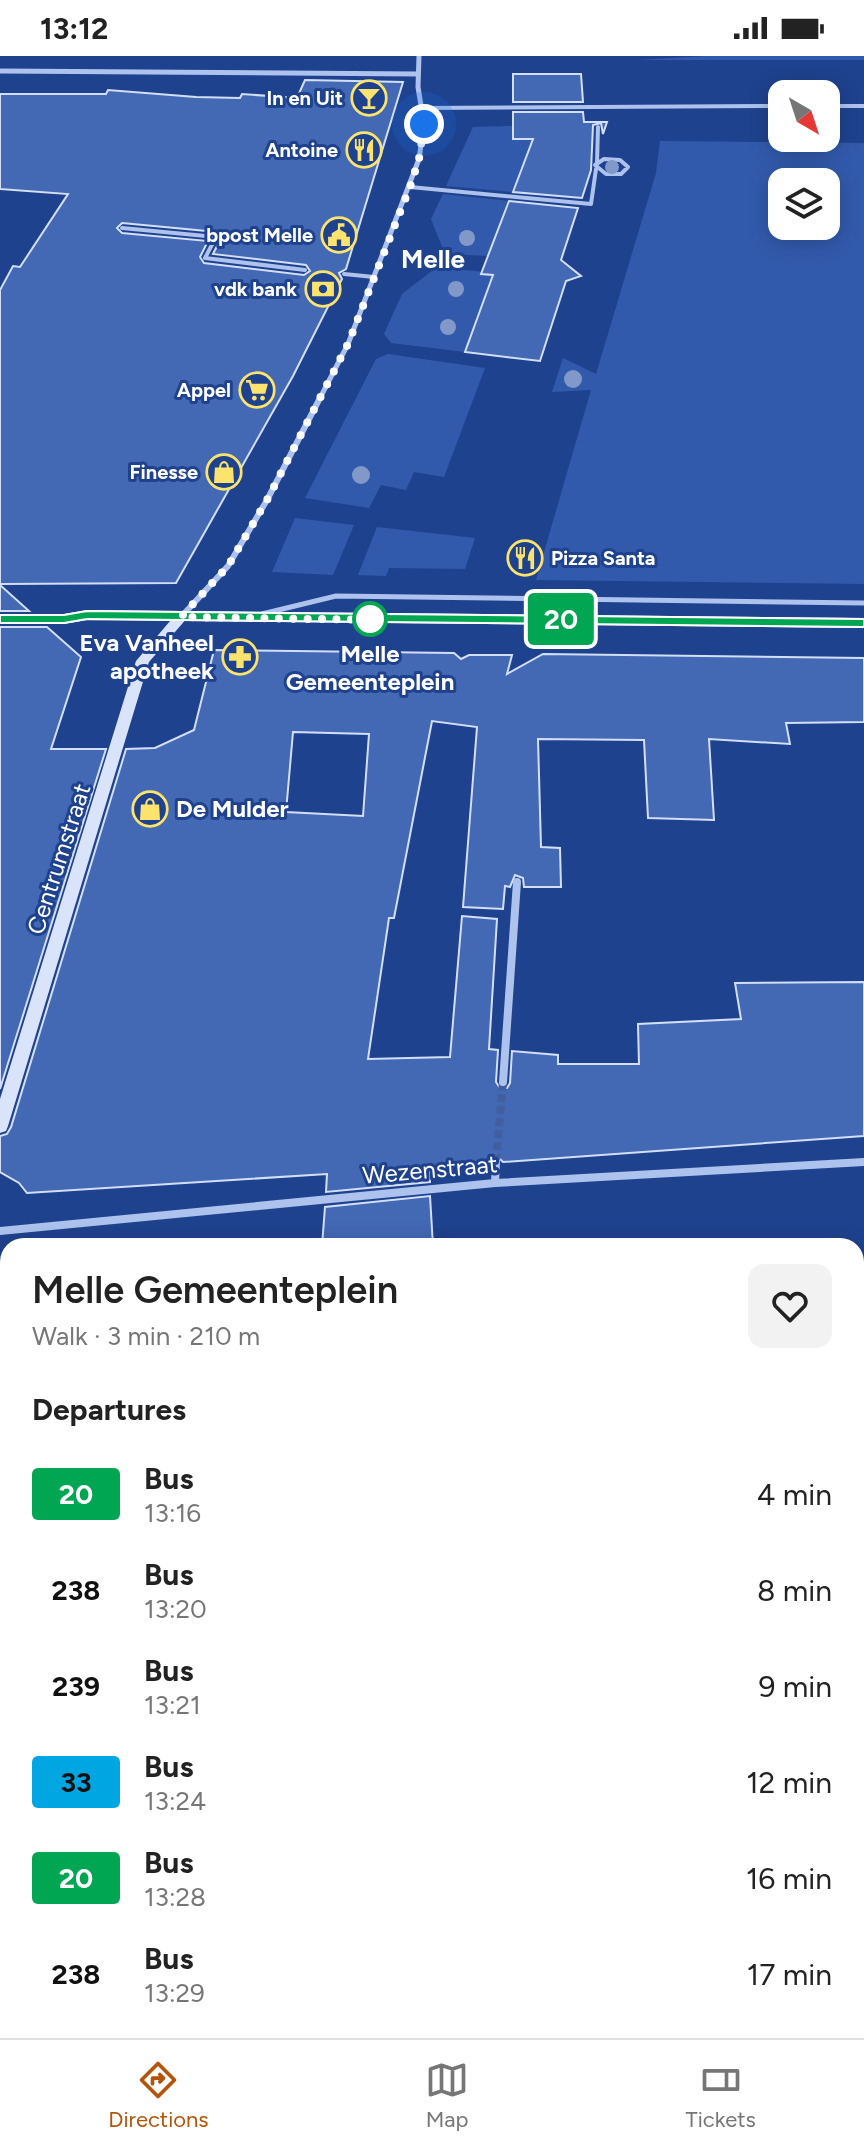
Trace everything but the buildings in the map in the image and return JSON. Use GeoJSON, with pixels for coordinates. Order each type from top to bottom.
{"type":"FeatureCollection","features":[{"type":"Feature","properties":{"kind":"main road"},"geometry":{"type":"LineString","coordinates":[[0,619],[64,619],[87,615],[864,623]]}},
{"type":"Feature","properties":{"kind":"main road","name":"Centrumstraat"},"geometry":{"type":"LineString","coordinates":[[0,1126],[143,661],[181,617]]}},
{"type":"Feature","properties":{"kind":"street"},"geometry":{"type":"LineString","coordinates":[[181,617],[228,566],[267,500],[348,344],[410,187],[423,141],[419,56]]}},
{"type":"Feature","properties":{"kind":"street"},"geometry":{"type":"LineString","coordinates":[[0,71],[418,74]]}},
{"type":"Feature","properties":{"kind":"street"},"geometry":{"type":"LineString","coordinates":[[503,1082],[517,882]]}},
{"type":"Feature","properties":{"kind":"street"},"geometry":{"type":"LineString","coordinates":[[495,1183],[496,1162]]}},
{"type":"Feature","properties":{"kind":"street","name":"Wezenstraat"},"geometry":{"type":"LineString","coordinates":[[0,1231],[495,1183],[864,1162]]}},
{"type":"Feature","properties":{"kind":"lane"},"geometry":{"type":"LineString","coordinates":[[421,108],[768,106]]}},
{"type":"Feature","properties":{"kind":"lane"},"geometry":{"type":"LineString","coordinates":[[840,106],[864,106]]}},
{"type":"Feature","properties":{"kind":"lane"},"geometry":{"type":"LineString","coordinates":[[410,187],[591,204],[598,127]]}},
{"type":"Feature","properties":{"kind":"lane"},"geometry":{"type":"LineString","coordinates":[[615,159],[628,167],[621,174],[611,175],[596,166],[615,159]]}},
{"type":"Feature","properties":{"kind":"lane"},"geometry":{"type":"LineString","coordinates":[[122,228],[216,237],[205,258],[305,270]]}},
{"type":"Feature","properties":{"kind":"lane"},"geometry":{"type":"LineString","coordinates":[[344,274],[374,277]]}},
{"type":"Feature","properties":{"kind":"lane"},"geometry":{"type":"LineString","coordinates":[[246,617],[336,596],[864,603]]}},
{"type":"Feature","properties":{"kind":"shaded area"},"geometry":{"type":"Polygon","coordinates":[[[706,56],[864,56],[864,60],[637,60],[706,56]]]}},
{"type":"Feature","properties":{"kind":"shaded area"},"geometry":{"type":"Polygon","coordinates":[[[589,124],[580,198],[446,186],[473,127],[589,124]]]}},
{"type":"Feature","properties":{"kind":"shaded area"},"geometry":{"type":"Polygon","coordinates":[[[660,141],[768,142],[768,152],[840,152],[840,143],[864,143],[864,584],[536,580],[591,390],[552,392],[563,358],[596,374],[656,173],[660,141]]]}},
{"type":"Feature","properties":{"kind":"shaded area"},"geometry":{"type":"Polygon","coordinates":[[[443,194],[510,201],[488,256],[445,254],[431,219],[443,194]]]}},
{"type":"Feature","properties":{"kind":"shaded area"},"geometry":{"type":"Polygon","coordinates":[[[437,267],[494,273],[465,352],[391,343],[384,334],[402,294],[437,267]]]}},
{"type":"Feature","properties":{"kind":"shaded area"},"geometry":{"type":"Polygon","coordinates":[[[388,354],[485,368],[444,477],[414,472],[406,490],[381,485],[369,508],[305,498],[376,359],[388,354]]]}},
{"type":"Feature","properties":{"kind":"shaded area"},"geometry":{"type":"Polygon","coordinates":[[[295,518],[354,525],[333,575],[272,572],[295,518]]]}},
{"type":"Feature","properties":{"kind":"shaded area"},"geometry":{"type":"Polygon","coordinates":[[[377,527],[475,538],[465,569],[389,568],[386,576],[358,575],[377,527]]]}},
{"type":"Feature","properties":{"kind":"tunnel"},"geometry":{"type":"LineString","coordinates":[[496,1162],[503,1082]]}},
{"type":"Feature","properties":{"kind":"bus line","name":"20"},"geometry":{"type":"LineString","coordinates":[[0,619],[64,619],[87,615],[864,623]]}},
{"type":"Feature","properties":{"kind":"place","name":"In en Uit"},"geometry":{"type":"Point","coordinates":[369,98]}},
{"type":"Feature","properties":{"kind":"place","name":"Antoine"},"geometry":{"type":"Point","coordinates":[364,150]}},
{"type":"Feature","properties":{"kind":"place","name":"bpost Melle"},"geometry":{"type":"Point","coordinates":[339,235]}},
{"type":"Feature","properties":{"kind":"place","name":"vdk bank"},"geometry":{"type":"Point","coordinates":[323,289]}},
{"type":"Feature","properties":{"kind":"place","name":"Appel"},"geometry":{"type":"Point","coordinates":[257,390]}},
{"type":"Feature","properties":{"kind":"place","name":"Finesse"},"geometry":{"type":"Point","coordinates":[224,472]}},
{"type":"Feature","properties":{"kind":"place","name":"Pizza Santa"},"geometry":{"type":"Point","coordinates":[525,558]}},
{"type":"Feature","properties":{"kind":"place","name":"Melle Gemeenteplein"},"geometry":{"type":"Point","coordinates":[370,619]}},
{"type":"Feature","properties":{"kind":"place","name":"Eva Vanheel apotheek"},"geometry":{"type":"Point","coordinates":[240,657]}},
{"type":"Feature","properties":{"kind":"place","name":"De Mulder"},"geometry":{"type":"Point","coordinates":[150,809]}},
{"type":"Feature","properties":{"kind":"district","name":"Melle"},"geometry":{"type":"Point","coordinates":[433,259]}},
{"type":"Feature","properties":{"kind":"route"},"geometry":{"type":"LineString","coordinates":[[370,619],[382,620],[181,617],[228,566],[267,500],[348,344],[410,187],[423,141],[424,124]]}}]}
